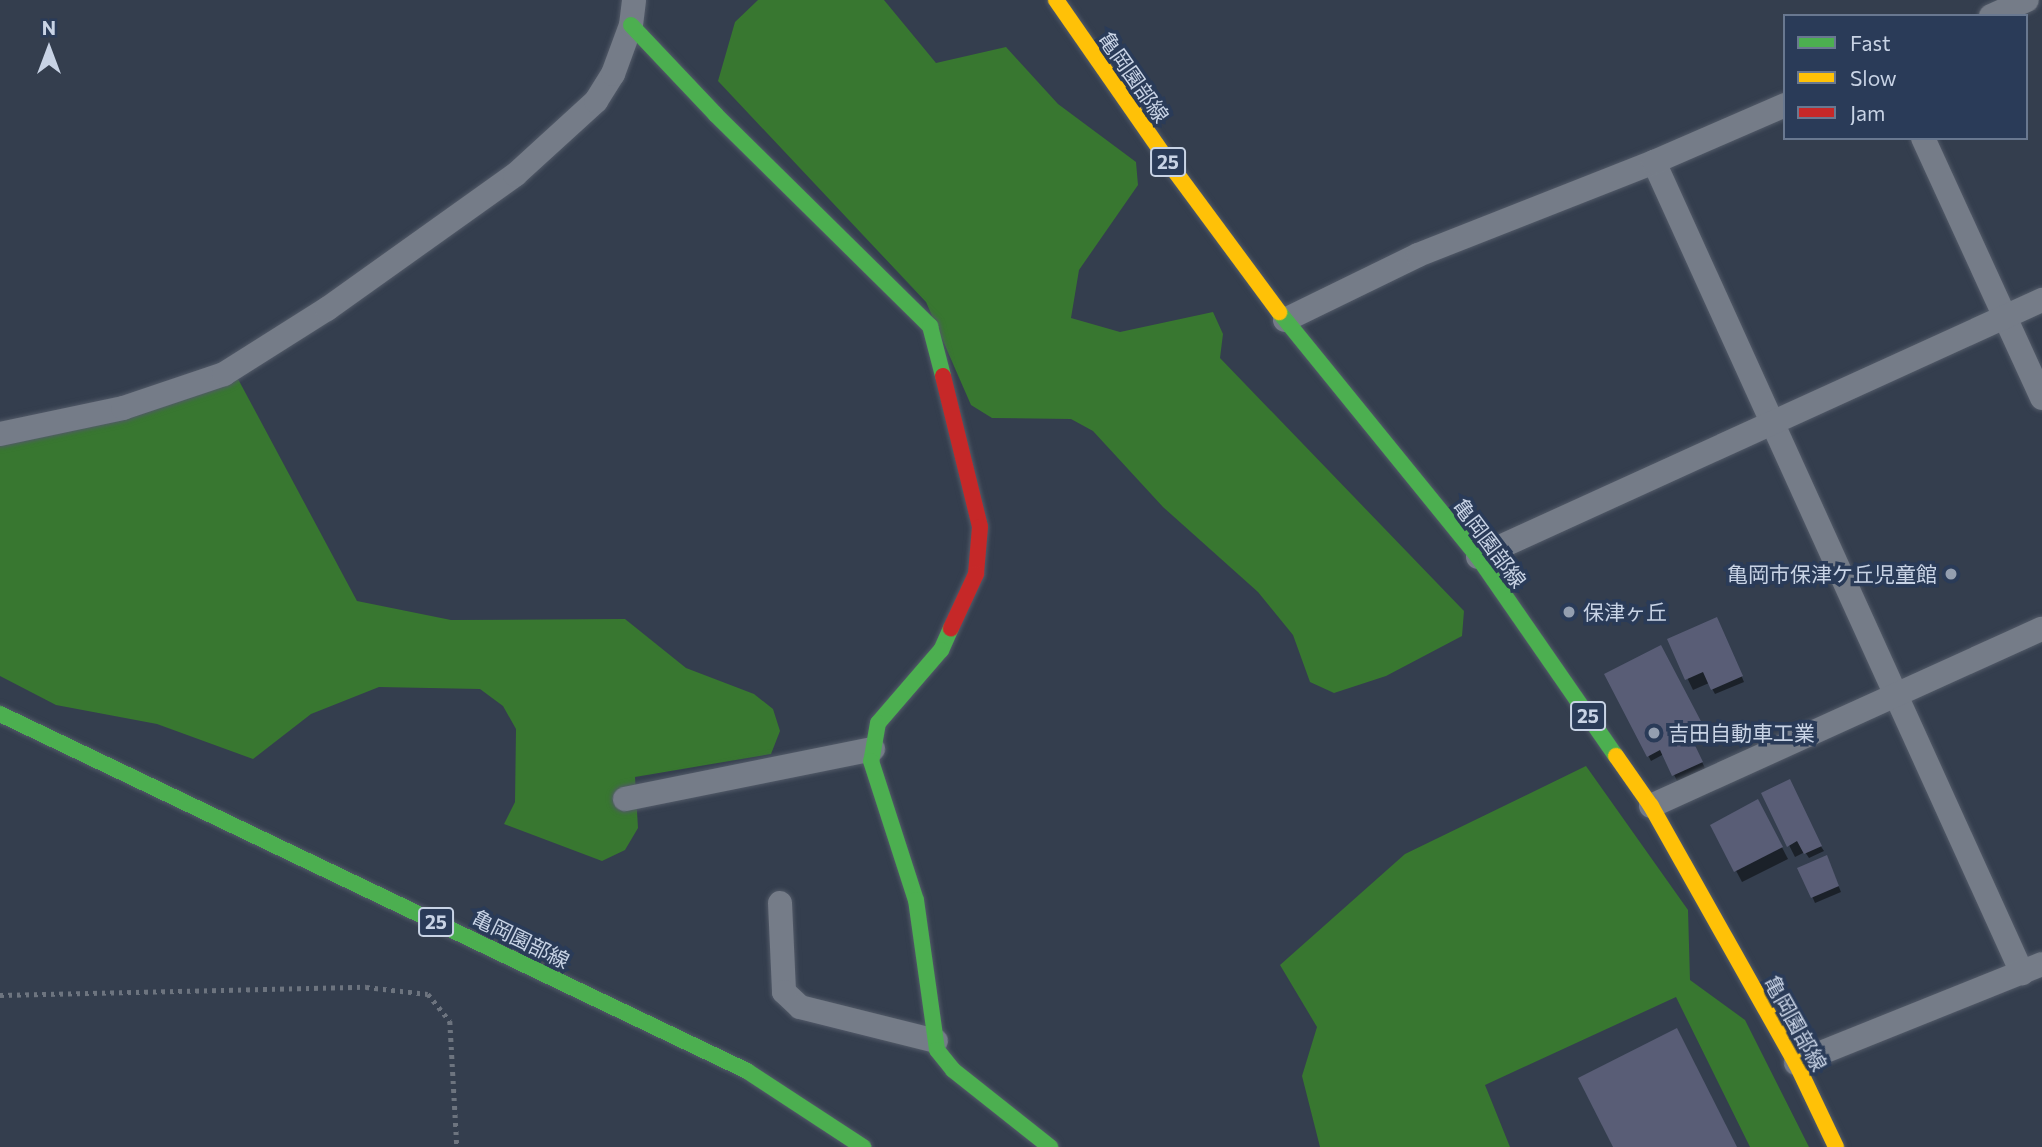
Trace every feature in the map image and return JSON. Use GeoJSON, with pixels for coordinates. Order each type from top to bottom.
{"type":"FeatureCollection","features":[{"type":"Feature","properties":{"kind":"main road","name":"亀岡園部線"},"geometry":{"type":"LineString","coordinates":[[1056,0],[1174,170],[1285,320],[1478,557],[1651,806],[1796,1063],[1836,1147]]}},
{"type":"Feature","properties":{"kind":"main road"},"geometry":{"type":"LineString","coordinates":[[631,25],[716,115],[930,326],[980,527],[976,574],[942,650],[878,723],[871,761],[916,900],[937,1050],[953,1070],[1050,1147]]}},
{"type":"Feature","properties":{"kind":"main road","name":"亀岡園部線"},"geometry":{"type":"LineString","coordinates":[[0,713],[747,1071],[863,1147]]}},
{"type":"Feature","properties":{"kind":"street"},"geometry":{"type":"LineString","coordinates":[[0,434],[123,408],[224,374],[327,309],[515,174],[596,101],[613,74],[631,25],[634,0]]}},
{"type":"Feature","properties":{"kind":"street"},"geometry":{"type":"LineString","coordinates":[[1996,14],[2027,0]]}},
{"type":"Feature","properties":{"kind":"street"},"geometry":{"type":"LineString","coordinates":[[1285,320],[1418,255],[1654,162],[1783,106]]}},
{"type":"Feature","properties":{"kind":"street"},"geometry":{"type":"LineString","coordinates":[[1924,140],[2042,398]]}},
{"type":"Feature","properties":{"kind":"street"},"geometry":{"type":"LineString","coordinates":[[1654,162],[1895,693],[2032,968],[1796,1063]]}},
{"type":"Feature","properties":{"kind":"street"},"geometry":{"type":"LineString","coordinates":[[1478,557],[2042,300]]}},
{"type":"Feature","properties":{"kind":"street"},"geometry":{"type":"LineString","coordinates":[[1651,806],[1895,693],[2042,629]]}},
{"type":"Feature","properties":{"kind":"street"},"geometry":{"type":"LineString","coordinates":[[625,799],[873,749]]}},
{"type":"Feature","properties":{"kind":"street"},"geometry":{"type":"LineString","coordinates":[[780,903],[784,992],[800,1007],[936,1041]]}},
{"type":"Feature","properties":{"kind":"path"},"geometry":{"type":"LineString","coordinates":[[0,995],[366,987],[428,994],[450,1021],[457,1147]]}},
{"type":"Feature","properties":{"kind":"green space"},"geometry":{"type":"Polygon","coordinates":[[[758,0],[884,0],[936,63],[1006,47],[1058,104],[1136,162],[1138,185],[1079,270],[1071,318],[1120,332],[1213,312],[1223,334],[1220,358],[1464,611],[1462,636],[1386,676],[1334,693],[1310,682],[1293,635],[1258,592],[1163,507],[1093,431],[1071,419],[992,418],[971,405],[926,302],[718,81],[735,22],[758,0]]]}},
{"type":"Feature","properties":{"kind":"green space"},"geometry":{"type":"Polygon","coordinates":[[[238,379],[357,601],[451,620],[625,619],[686,668],[754,694],[773,709],[780,731],[771,754],[635,777],[638,828],[625,850],[602,861],[504,824],[515,802],[516,729],[503,706],[480,689],[379,687],[311,714],[253,759],[157,724],[56,705],[0,676],[0,442],[238,379]]]}},
{"type":"Feature","properties":{"kind":"green space"},"geometry":{"type":"Polygon","coordinates":[[[1586,766],[1688,910],[1690,980],[1745,1020],[1809,1147],[1750,1147],[1676,997],[1485,1085],[1510,1147],[1320,1147],[1302,1076],[1317,1027],[1280,965],[1405,854],[1586,766]]]}},
{"type":"Feature","properties":{"kind":"building"},"geometry":{"type":"Polygon","coordinates":[[[1717,617],[1743,676],[1711,690],[1703,672],[1685,680],[1667,639],[1717,617]]]}},
{"type":"Feature","properties":{"kind":"building"},"geometry":{"type":"Polygon","coordinates":[[[1661,645],[1704,727],[1690,735],[1703,762],[1672,776],[1660,750],[1647,757],[1604,674],[1661,645]]]}},
{"type":"Feature","properties":{"kind":"building"},"geometry":{"type":"Polygon","coordinates":[[[1790,779],[1822,846],[1804,854],[1797,841],[1787,847],[1761,793],[1790,779]]]}},
{"type":"Feature","properties":{"kind":"building"},"geometry":{"type":"Polygon","coordinates":[[[1758,799],[1783,847],[1734,872],[1710,825],[1758,799]]]}},
{"type":"Feature","properties":{"kind":"building"},"geometry":{"type":"Polygon","coordinates":[[[1827,855],[1839,886],[1811,898],[1797,868],[1827,855]]]}},
{"type":"Feature","properties":{"kind":"building"},"geometry":{"type":"Polygon","coordinates":[[[1677,1028],[1737,1147],[1613,1147],[1578,1078],[1677,1028]]]}},
{"type":"Feature","properties":{"kind":"traffic: fast"},"geometry":{"type":"LineString","coordinates":[[631,25],[716,115],[930,326],[943,376]]}},
{"type":"Feature","properties":{"kind":"traffic: fast"},"geometry":{"type":"LineString","coordinates":[[1279,312],[1478,557],[1616,756]]}},
{"type":"Feature","properties":{"kind":"traffic: fast"},"geometry":{"type":"LineString","coordinates":[[951,628],[941,650],[878,723],[871,761],[916,900],[937,1050],[953,1070],[1050,1147]]}},
{"type":"Feature","properties":{"kind":"traffic: fast"},"geometry":{"type":"LineString","coordinates":[[0,714],[747,1071],[863,1147]]}},
{"type":"Feature","properties":{"kind":"traffic: slow"},"geometry":{"type":"LineString","coordinates":[[1056,0],[1174,170],[1279,312]]}},
{"type":"Feature","properties":{"kind":"traffic: slow"},"geometry":{"type":"LineString","coordinates":[[1616,756],[1651,806],[1796,1063],[1836,1147]]}},
{"type":"Feature","properties":{"kind":"traffic: jam"},"geometry":{"type":"LineString","coordinates":[[943,376],[980,527],[976,574],[951,628]]}},
{"type":"Feature","properties":{"kind":"place","name":"亀岡市保津ケ丘児童館"},"geometry":{"type":"Point","coordinates":[1951,574]}},
{"type":"Feature","properties":{"kind":"place","name":"保津ヶ丘"},"geometry":{"type":"Point","coordinates":[1569,612]}},
{"type":"Feature","properties":{"kind":"place","name":"吉田自動車工業"},"geometry":{"type":"Point","coordinates":[1654,733]}}]}
